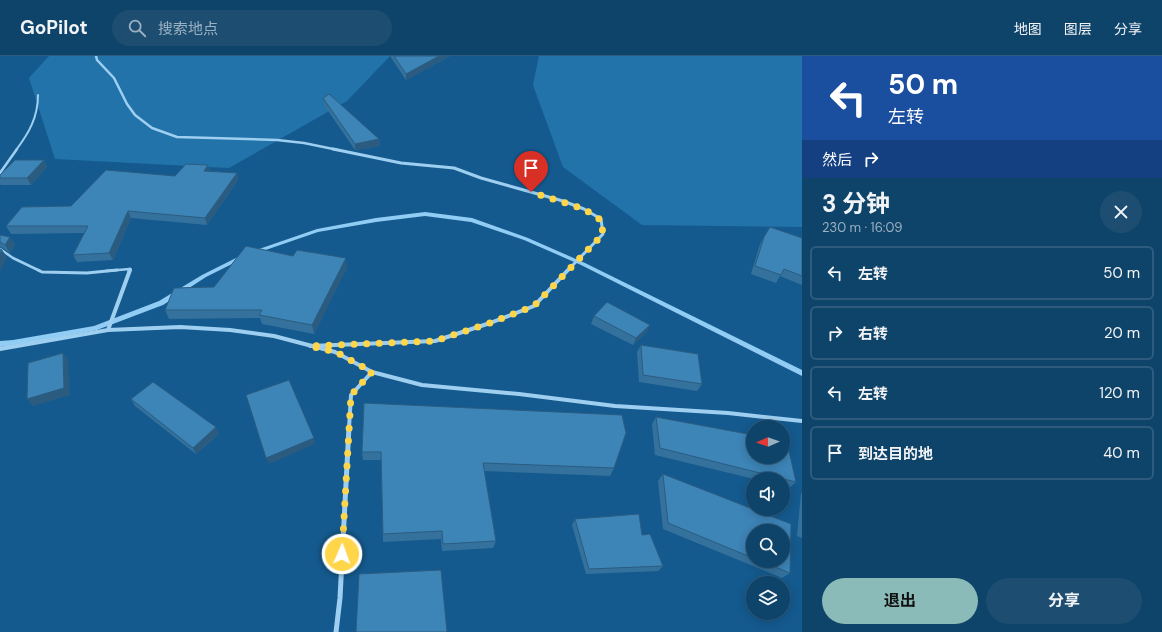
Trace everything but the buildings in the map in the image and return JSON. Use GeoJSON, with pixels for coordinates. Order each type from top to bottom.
{"type":"FeatureCollection","features":[{"type":"Feature","properties":{"kind":"street"},"geometry":{"type":"LineString","coordinates":[[96,56],[97,60],[104,69],[114,78],[126,104],[135,115],[152,128],[177,137],[277,140],[304,143],[401,164],[454,168],[481,178],[542,195],[584,209],[601,220],[603,234],[534,306],[490,323],[435,341],[310,346]]}},
{"type":"Feature","properties":{"kind":"street"},"geometry":{"type":"LineString","coordinates":[[108,330],[130,269]]}},
{"type":"Feature","properties":{"kind":"street"},"geometry":{"type":"LineString","coordinates":[[0,349],[108,330],[180,327],[230,330],[274,336],[336,352],[372,372],[422,386],[518,394],[615,406],[728,413],[802,421]]}},
{"type":"Feature","properties":{"kind":"street"},"geometry":{"type":"LineString","coordinates":[[336,632],[340,598],[351,395],[372,372]]}},
{"type":"Feature","properties":{"kind":"lane"},"geometry":{"type":"LineString","coordinates":[[0,173],[31,130],[39,105],[38,94]]}},
{"type":"Feature","properties":{"kind":"lane"},"geometry":{"type":"LineString","coordinates":[[0,249],[13,258],[42,272],[87,273],[130,269]]}},
{"type":"Feature","properties":{"kind":"shaded area"},"geometry":{"type":"Polygon","coordinates":[[[49,56],[390,56],[347,101],[229,168],[55,159],[29,78],[49,56]]]}},
{"type":"Feature","properties":{"kind":"shaded area"},"geometry":{"type":"Polygon","coordinates":[[[539,56],[802,56],[802,227],[642,225],[563,167],[533,85],[539,56]]]}},
{"type":"Feature","properties":{"kind":"waterway"},"geometry":{"type":"LineString","coordinates":[[252,253],[317,231],[376,220],[425,214],[472,220],[526,239],[583,264],[802,373]]}},
{"type":"Feature","properties":{"kind":"waterway"},"geometry":{"type":"LineString","coordinates":[[0,344],[95,328],[161,303],[204,276],[242,257]]}},
{"type":"Feature","properties":{"kind":"route"},"geometry":{"type":"LineString","coordinates":[[342,554],[351,395],[372,372],[336,352],[310,346],[435,341],[490,323],[534,306],[603,234],[601,220],[584,209],[563,201],[531,192]]}}]}
